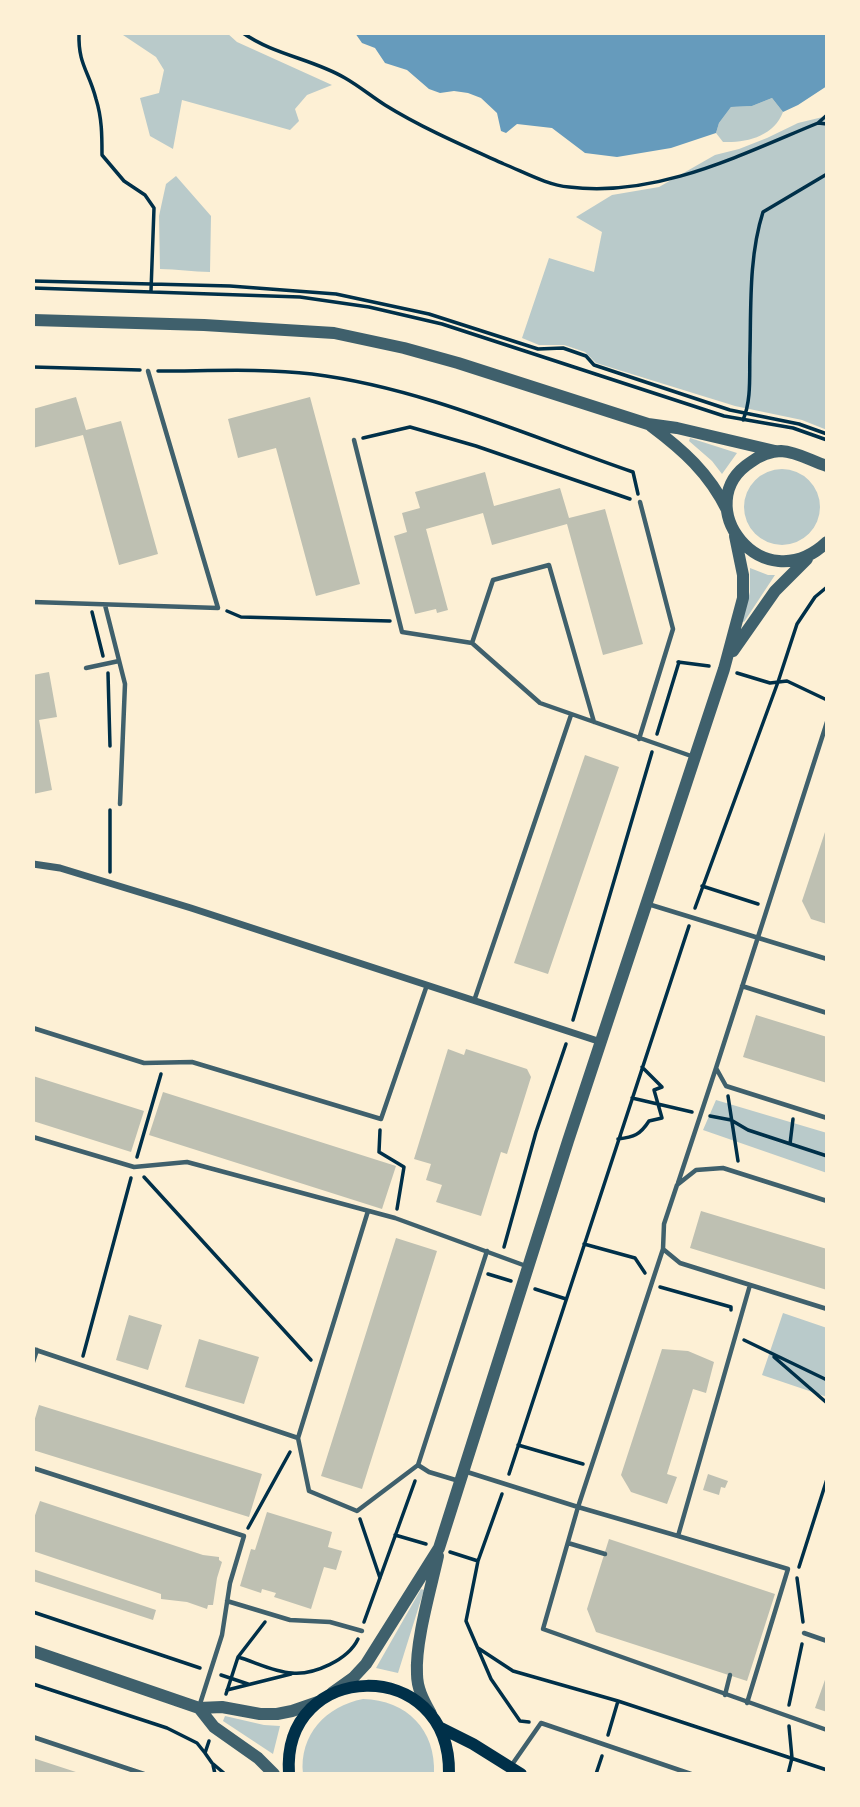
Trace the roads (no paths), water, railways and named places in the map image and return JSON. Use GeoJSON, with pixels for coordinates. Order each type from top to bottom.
{"type":"FeatureCollection","features":[{"type":"Feature","properties":{"kind":"main road"},"geometry":{"type":"LineString","coordinates":[[289,1774],[288,1756],[292,1740],[298,1726],[318,1702],[346,1687],[378,1685],[408,1695],[432,1715],[441,1728],[449,1759],[449,1774]]}},
{"type":"Feature","properties":{"kind":"main road"},"geometry":{"type":"LineString","coordinates":[[441,1728],[515,1770]]}},
{"type":"Feature","properties":{"kind":"street"},"geometry":{"type":"LineString","coordinates":[[33,320],[204,325],[334,333],[445,359],[648,424],[685,429],[775,451],[795,453],[822,464],[827,474]]}},
{"type":"Feature","properties":{"kind":"street"},"geometry":{"type":"LineString","coordinates":[[432,1715],[420,1693],[416,1676],[417,1658],[439,1549],[568,1141],[724,668],[743,598],[743,575],[735,536],[727,511],[712,482],[698,464],[648,424]]}},
{"type":"Feature","properties":{"kind":"street"},"geometry":{"type":"LineString","coordinates":[[727,511],[728,498],[737,475],[754,460],[775,451]]}},
{"type":"Feature","properties":{"kind":"street"},"geometry":{"type":"LineString","coordinates":[[735,536],[744,547],[773,561],[785,562],[809,556]]}},
{"type":"Feature","properties":{"kind":"street"},"geometry":{"type":"LineString","coordinates":[[724,668],[775,591],[809,556],[827,542]]}},
{"type":"Feature","properties":{"kind":"street"},"geometry":{"type":"LineString","coordinates":[[33,864],[60,868],[602,1042]]}},
{"type":"Feature","properties":{"kind":"street"},"geometry":{"type":"LineString","coordinates":[[332,1693],[353,1678],[366,1664],[439,1549]]}},
{"type":"Feature","properties":{"kind":"street"},"geometry":{"type":"LineString","coordinates":[[33,1651],[199,1707],[277,1714],[318,1702]]}},
{"type":"Feature","properties":{"kind":"street"},"geometry":{"type":"LineString","coordinates":[[199,1707],[214,1727],[258,1758],[274,1774]]}},
{"type":"Feature","properties":{"kind":"lane"},"geometry":{"type":"LineString","coordinates":[[33,602],[218,608],[148,371]]}},
{"type":"Feature","properties":{"kind":"lane"},"geometry":{"type":"LineString","coordinates":[[354,440],[401,632],[472,643],[540,703],[695,758]]}},
{"type":"Feature","properties":{"kind":"lane"},"geometry":{"type":"LineString","coordinates":[[639,739],[673,629],[640,502]]}},
{"type":"Feature","properties":{"kind":"lane"},"geometry":{"type":"LineString","coordinates":[[472,643],[493,580],[549,565],[594,723]]}},
{"type":"Feature","properties":{"kind":"lane"},"geometry":{"type":"LineString","coordinates":[[105,605],[125,684],[120,804]]}},
{"type":"Feature","properties":{"kind":"lane"},"geometry":{"type":"LineString","coordinates":[[86,668],[119,661]]}},
{"type":"Feature","properties":{"kind":"lane"},"geometry":{"type":"LineString","coordinates":[[474,1001],[571,715]]}},
{"type":"Feature","properties":{"kind":"lane"},"geometry":{"type":"LineString","coordinates":[[827,722],[664,1224],[663,1249],[578,1507],[544,1629],[827,1730]]}},
{"type":"Feature","properties":{"kind":"lane"},"geometry":{"type":"LineString","coordinates":[[647,904],[827,959]]}},
{"type":"Feature","properties":{"kind":"lane"},"geometry":{"type":"LineString","coordinates":[[33,1028],[144,1063],[192,1062],[381,1119],[427,984]]}},
{"type":"Feature","properties":{"kind":"lane"},"geometry":{"type":"LineString","coordinates":[[741,986],[827,1013]]}},
{"type":"Feature","properties":{"kind":"lane"},"geometry":{"type":"LineString","coordinates":[[716,1068],[726,1086],[827,1118]]}},
{"type":"Feature","properties":{"kind":"lane"},"geometry":{"type":"LineString","coordinates":[[33,1137],[134,1167],[187,1162],[395,1219],[530,1267]]}},
{"type":"Feature","properties":{"kind":"lane"},"geometry":{"type":"LineString","coordinates":[[677,1185],[696,1170],[723,1168],[827,1201]]}},
{"type":"Feature","properties":{"kind":"lane"},"geometry":{"type":"LineString","coordinates":[[368,1211],[298,1438],[309,1492],[357,1511],[418,1465],[487,1251]]}},
{"type":"Feature","properties":{"kind":"lane"},"geometry":{"type":"LineString","coordinates":[[663,1249],[680,1263],[827,1309]]}},
{"type":"Feature","properties":{"kind":"lane"},"geometry":{"type":"LineString","coordinates":[[678,1536],[750,1285]]}},
{"type":"Feature","properties":{"kind":"lane"},"geometry":{"type":"LineString","coordinates":[[33,1362],[35,1350],[298,1438]]}},
{"type":"Feature","properties":{"kind":"lane"},"geometry":{"type":"LineString","coordinates":[[418,1465],[429,1472],[505,1485],[788,1569],[747,1703]]}},
{"type":"Feature","properties":{"kind":"lane"},"geometry":{"type":"LineString","coordinates":[[33,1468],[244,1536],[226,1601],[222,1635],[199,1707]]}},
{"type":"Feature","properties":{"kind":"lane"},"geometry":{"type":"LineString","coordinates":[[568,1543],[605,1554]]}},
{"type":"Feature","properties":{"kind":"lane"},"geometry":{"type":"LineString","coordinates":[[226,1601],[290,1620],[330,1622],[362,1631]]}},
{"type":"Feature","properties":{"kind":"lane"},"geometry":{"type":"LineString","coordinates":[[804,1633],[827,1640]]}},
{"type":"Feature","properties":{"kind":"lane"},"geometry":{"type":"LineString","coordinates":[[725,1695],[730,1675]]}},
{"type":"Feature","properties":{"kind":"lane"},"geometry":{"type":"LineString","coordinates":[[515,1770],[541,1723],[691,1774]]}},
{"type":"Feature","properties":{"kind":"lane"},"geometry":{"type":"LineString","coordinates":[[33,1737],[144,1774]]}},
{"type":"Feature","properties":{"kind":"water"},"geometry":{"type":"Polygon","coordinates":[[[355,33],[827,33],[827,86],[783,112],[772,98],[752,106],[731,107],[719,123],[716,133],[671,148],[617,157],[585,153],[552,128],[517,124],[506,133],[501,131],[497,113],[481,98],[468,93],[440,93],[429,89],[407,70],[385,63],[375,48],[362,43],[355,33]]]}}]}
